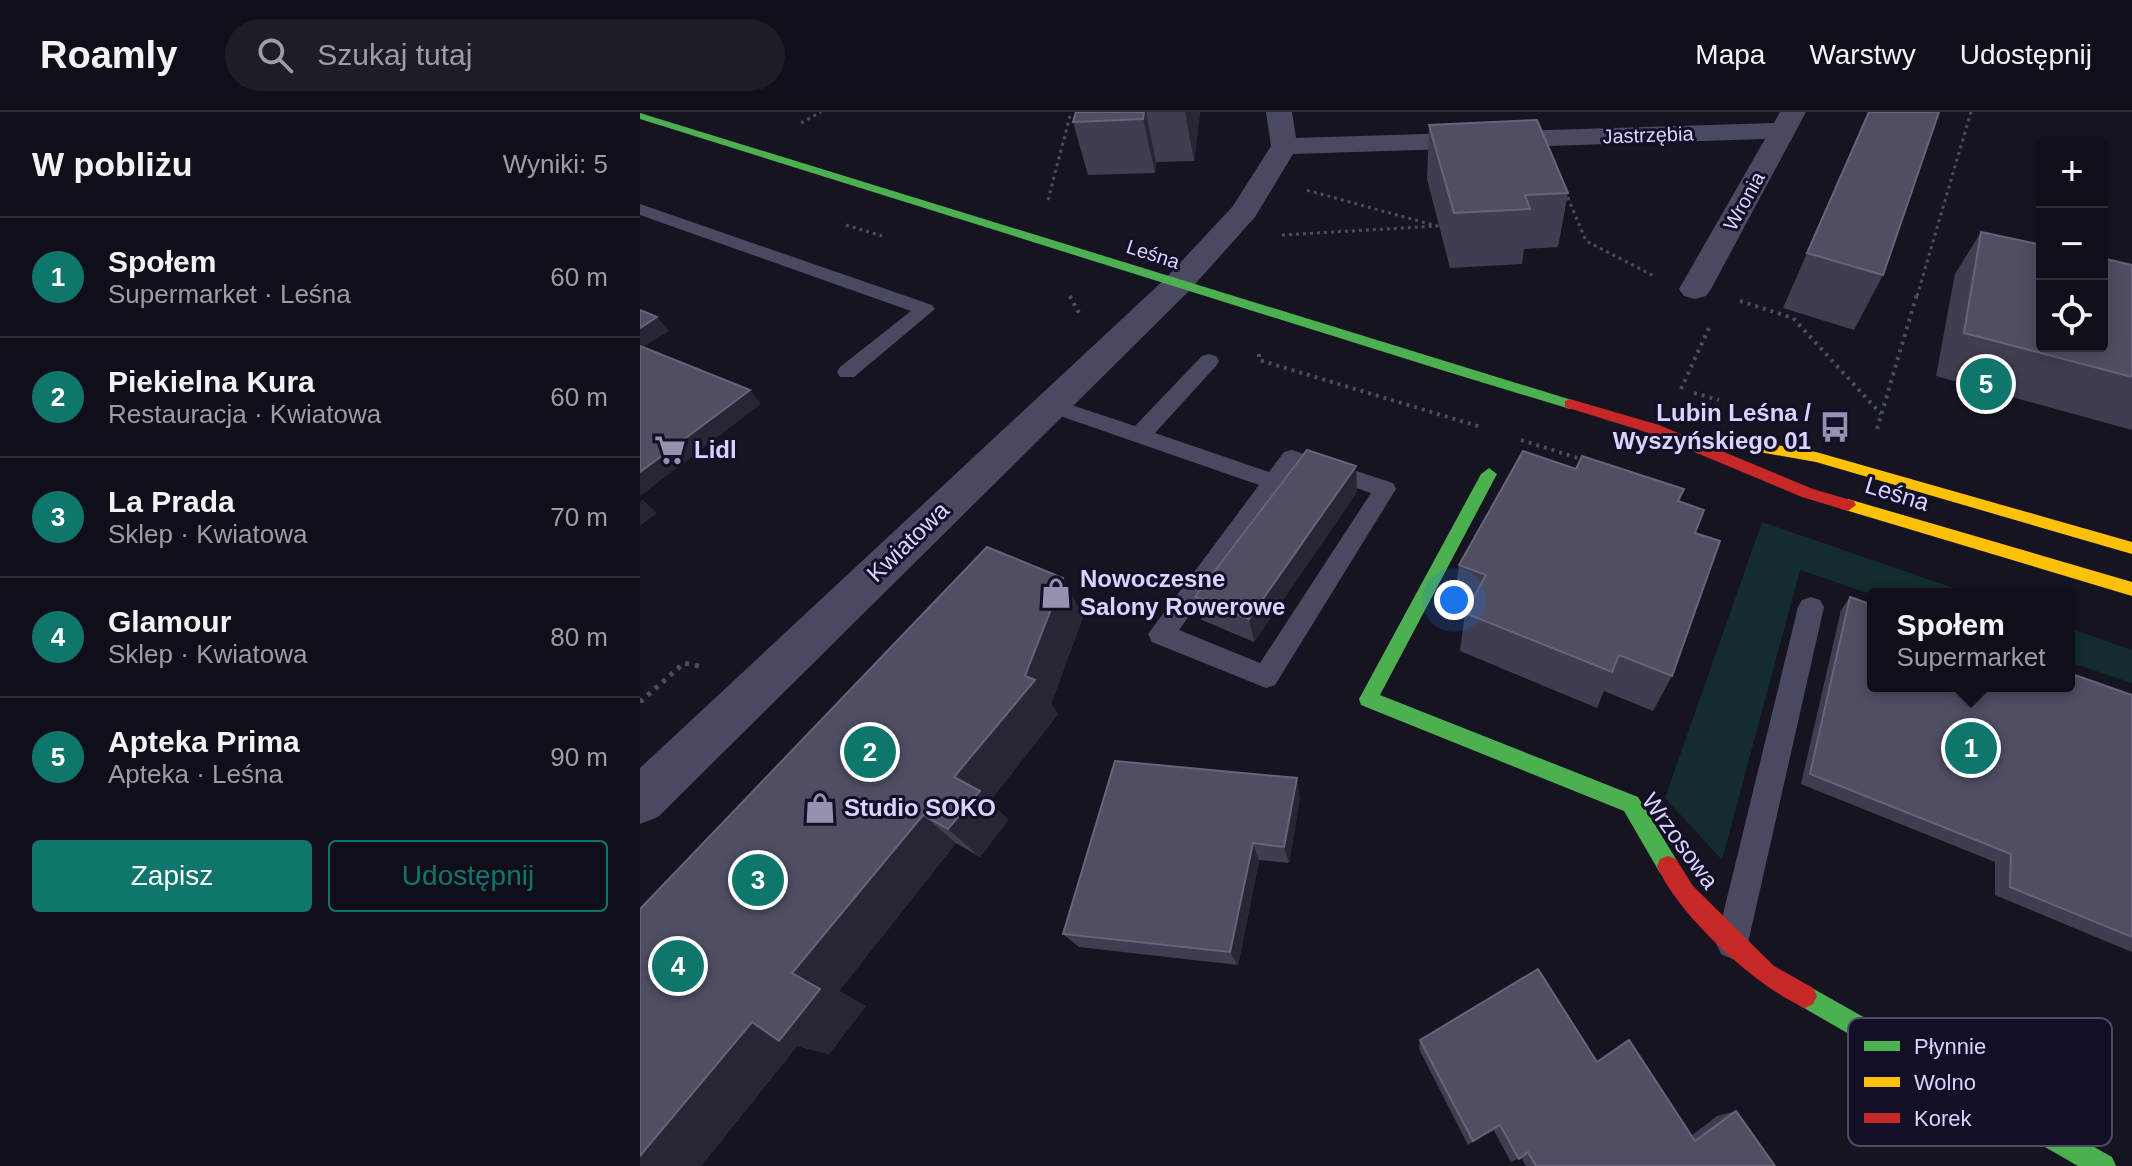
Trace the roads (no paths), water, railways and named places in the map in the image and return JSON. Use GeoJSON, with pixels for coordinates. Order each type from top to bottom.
{"type":"FeatureCollection","features":[{"type":"Feature","properties":{"kind":"street"},"geometry":{"type":"LineString","coordinates":[[1177,285],[1245,211],[1284,146],[1279,112]]}},
{"type":"Feature","properties":{"kind":"street"},"geometry":{"type":"LineString","coordinates":[[1504,112],[1512,139]]}},
{"type":"Feature","properties":{"kind":"street","name":"Leśna"},"geometry":{"type":"LineString","coordinates":[[640,116],[900,195],[1177,285],[1654,429],[1808,493],[2132,589]]}},
{"type":"Feature","properties":{"kind":"street","name":"Jastrzębia"},"geometry":{"type":"LineString","coordinates":[[1284,146],[1512,139],[1788,121]]}},
{"type":"Feature","properties":{"kind":"street","name":"Wronia"},"geometry":{"type":"LineString","coordinates":[[1695,289],[1788,121]]}},
{"type":"Feature","properties":{"kind":"street","name":"Kwiatowa"},"geometry":{"type":"LineString","coordinates":[[640,801],[1177,285]]}},
{"type":"Feature","properties":{"kind":"street","name":"Leśna"},"geometry":{"type":"LineString","coordinates":[[1654,429],[1816,457],[2132,548]]}},
{"type":"Feature","properties":{"kind":"street","name":"Wrzosowa"},"geometry":{"type":"LineString","coordinates":[[1489,474],[1368,699],[1631,804],[1685,894],[1732,943],[1766,974],[1848,1021]]}},
{"type":"Feature","properties":{"kind":"street","name":"Wrzosowa"},"geometry":{"type":"LineString","coordinates":[[2068,1146],[2103,1166]]}},
{"type":"Feature","properties":{"kind":"lane"},"geometry":{"type":"LineString","coordinates":[[640,209],[925,309],[847,372]]}},
{"type":"Feature","properties":{"kind":"lane"},"geometry":{"type":"LineString","coordinates":[[1140,435],[1209,361]]}},
{"type":"Feature","properties":{"kind":"lane"},"geometry":{"type":"LineString","coordinates":[[1050,405],[1274,482]]}},
{"type":"Feature","properties":{"kind":"lane"},"geometry":{"type":"LineString","coordinates":[[1292,458],[1385,489],[1266,677],[1161,634],[1274,482],[1292,458]]}},
{"type":"Feature","properties":{"kind":"lane"},"geometry":{"type":"LineString","coordinates":[[1732,943],[1811,607]]}},
{"type":"Feature","properties":{"kind":"place","name":"Apteka Prima"},"geometry":{"type":"Point","coordinates":[1986,384]}},
{"type":"Feature","properties":{"kind":"place","name":"Lubin Leśna / Wyszyńskiego 01"},"geometry":{"type":"Point","coordinates":[1835,427]}},
{"type":"Feature","properties":{"kind":"place","name":"Lidl"},"geometry":{"type":"Point","coordinates":[670,450]}},
{"type":"Feature","properties":{"kind":"place","name":"Nowoczesne Salony Rowerowe"},"geometry":{"type":"Point","coordinates":[1056,593]}},
{"type":"Feature","properties":{"kind":"place","name":"Społem"},"geometry":{"type":"Point","coordinates":[1971,748]}},
{"type":"Feature","properties":{"kind":"place","name":"Piekielna Kura"},"geometry":{"type":"Point","coordinates":[870,752]}},
{"type":"Feature","properties":{"kind":"place","name":"Studio SOKO"},"geometry":{"type":"Point","coordinates":[820,808]}},
{"type":"Feature","properties":{"kind":"place","name":"La Prada"},"geometry":{"type":"Point","coordinates":[758,880]}},
{"type":"Feature","properties":{"kind":"place","name":"Glamour"},"geometry":{"type":"Point","coordinates":[678,966]}}]}
